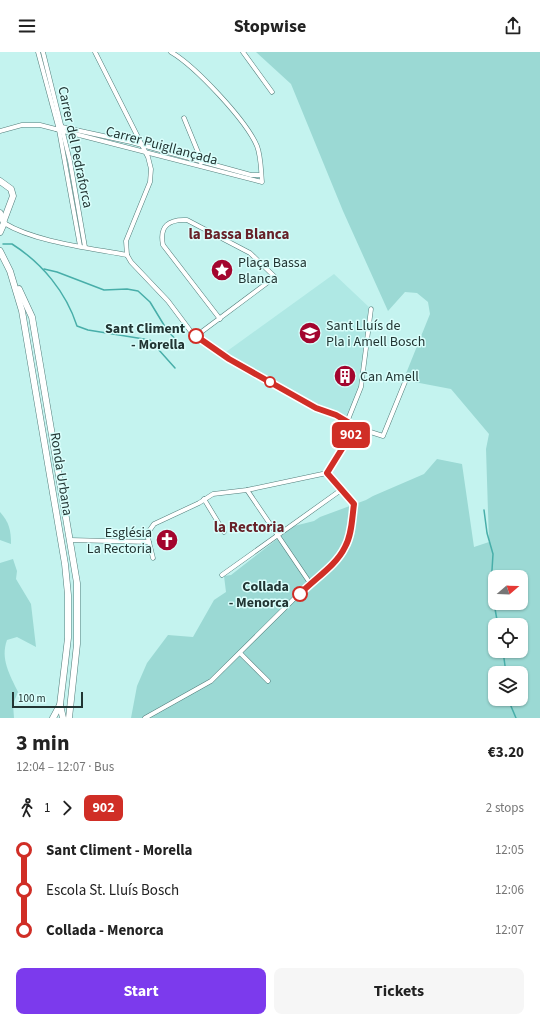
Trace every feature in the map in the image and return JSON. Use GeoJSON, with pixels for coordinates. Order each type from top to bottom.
{"type":"FeatureCollection","features":[{"type":"Feature","properties":{"kind":"street","name":"Carrer del Pedraforca"},"geometry":{"type":"LineString","coordinates":[[38,52],[60,129],[80,246]]}},
{"type":"Feature","properties":{"kind":"street","name":"Carrer del Pedraforca"},"geometry":{"type":"LineString","coordinates":[[43,52],[85,247]]}},
{"type":"Feature","properties":{"kind":"street"},"geometry":{"type":"LineString","coordinates":[[95,52],[145,151],[151,169],[150,182],[126,241],[127,255]]}},
{"type":"Feature","properties":{"kind":"street"},"geometry":{"type":"LineString","coordinates":[[171,52],[183,59],[202,76],[246,127],[258,147],[261,175]]}},
{"type":"Feature","properties":{"kind":"street"},"geometry":{"type":"LineString","coordinates":[[243,52],[272,92]]}},
{"type":"Feature","properties":{"kind":"street"},"geometry":{"type":"LineString","coordinates":[[184,118],[201,162],[201,167]]}},
{"type":"Feature","properties":{"kind":"street","name":"Carrer Puigllançada"},"geometry":{"type":"LineString","coordinates":[[0,131],[22,125],[40,125],[130,142],[251,175],[261,175],[262,182],[60,129]]}},
{"type":"Feature","properties":{"kind":"street"},"geometry":{"type":"LineString","coordinates":[[0,181],[12,191],[13,200],[2,228]]}},
{"type":"Feature","properties":{"kind":"street"},"geometry":{"type":"LineString","coordinates":[[2,228],[0,212],[10,206]]}},
{"type":"Feature","properties":{"kind":"street"},"geometry":{"type":"LineString","coordinates":[[196,336],[220,319],[276,277],[250,253],[187,220],[176,219],[167,224],[162,233],[164,245],[220,319]]}},
{"type":"Feature","properties":{"kind":"street"},"geometry":{"type":"LineString","coordinates":[[2,228],[13,229],[35,236],[127,255],[168,301],[196,336],[225,356],[316,408],[336,415],[358,428],[383,436],[405,382]]}},
{"type":"Feature","properties":{"kind":"street","name":"Ronda Urbana"},"geometry":{"type":"LineString","coordinates":[[0,251],[10,272],[19,298],[27,337],[67,587],[68,638],[60,705],[63,718]]}},
{"type":"Feature","properties":{"kind":"street"},"geometry":{"type":"LineString","coordinates":[[10,272],[32,317],[77,583],[77,644],[68,718]]}},
{"type":"Feature","properties":{"kind":"street"},"geometry":{"type":"LineString","coordinates":[[347,422],[361,387],[371,309]]}},
{"type":"Feature","properties":{"kind":"street"},"geometry":{"type":"LineString","coordinates":[[153,558],[147,534],[154,524],[213,494],[246,490],[327,473],[350,436],[358,428]]}},
{"type":"Feature","properties":{"kind":"street"},"geometry":{"type":"LineString","coordinates":[[145,718],[211,681],[310,583],[333,564],[346,547],[351,529],[354,504],[327,473]]}},
{"type":"Feature","properties":{"kind":"street"},"geometry":{"type":"LineString","coordinates":[[246,490],[310,583]]}},
{"type":"Feature","properties":{"kind":"street"},"geometry":{"type":"LineString","coordinates":[[222,575],[277,534],[341,490]]}},
{"type":"Feature","properties":{"kind":"street"},"geometry":{"type":"LineString","coordinates":[[204,499],[224,532]]}},
{"type":"Feature","properties":{"kind":"street"},"geometry":{"type":"LineString","coordinates":[[70,540],[148,542]]}},
{"type":"Feature","properties":{"kind":"street"},"geometry":{"type":"LineString","coordinates":[[240,653],[268,681]]}},
{"type":"Feature","properties":{"kind":"street","name":"Ronda Urbana"},"geometry":{"type":"LineString","coordinates":[[53,718],[60,705]]}},
{"type":"Feature","properties":{"kind":"shaded area"},"geometry":{"type":"Polygon","coordinates":[[[256,52],[540,52],[540,718],[131,718],[137,686],[147,663],[168,635],[193,637],[214,600],[226,592],[224,576],[231,575],[294,526],[314,521],[320,517],[366,500],[424,474],[437,459],[462,464],[474,547],[489,542],[486,449],[489,434],[451,389],[409,381],[405,376],[430,314],[428,302],[417,293],[405,292],[388,311],[343,211],[291,84],[256,52]]]}},
{"type":"Feature","properties":{"kind":"shaded area","name":"Sant Lluís de Pla i Amell Bosch"},"geometry":{"type":"Polygon","coordinates":[[[334,274],[371,309],[361,387],[346,424],[336,418],[314,412],[219,357],[334,274]]]}},
{"type":"Feature","properties":{"kind":"shaded area"},"geometry":{"type":"Polygon","coordinates":[[[0,512],[6,519],[9,526],[11,544],[0,540],[0,512]]]}},
{"type":"Feature","properties":{"kind":"shaded area"},"geometry":{"type":"Polygon","coordinates":[[[13,559],[17,571],[16,579],[31,604],[36,647],[17,637],[7,640],[5,647],[5,660],[18,692],[13,704],[14,718],[0,718],[0,563],[13,559]]]}},
{"type":"Feature","properties":{"kind":"waterway"},"geometry":{"type":"LineString","coordinates":[[3,244],[12,244],[43,269],[60,290],[77,326],[88,330],[150,340],[175,368]]}},
{"type":"Feature","properties":{"kind":"waterway"},"geometry":{"type":"LineString","coordinates":[[44,269],[57,272],[104,290],[127,289],[138,291],[150,302],[167,330],[178,342]]}},
{"type":"Feature","properties":{"kind":"waterway"},"geometry":{"type":"LineString","coordinates":[[484,510],[487,533],[493,554],[491,586],[497,618]]}},
{"type":"Feature","properties":{"kind":"waterway"},"geometry":{"type":"LineString","coordinates":[[504,658],[505,666]]}},
{"type":"Feature","properties":{"kind":"waterway"},"geometry":{"type":"LineString","coordinates":[[511,706],[516,718]]}},
{"type":"Feature","properties":{"kind":"bus line","name":"902"},"geometry":{"type":"LineString","coordinates":[[196,336],[229,359],[316,408],[336,415],[358,428],[350,436],[333,466],[327,473],[354,504],[351,529],[346,547],[333,564],[310,583],[300,594]]}},
{"type":"Feature","properties":{"kind":"place","name":"Plaça Bassa Blanca"},"geometry":{"type":"Point","coordinates":[222,270]}},
{"type":"Feature","properties":{"kind":"place","name":"Sant Lluís de Pla i Amell Bosch"},"geometry":{"type":"Point","coordinates":[310,333]}},
{"type":"Feature","properties":{"kind":"place","name":"Sant Climent - Morella"},"geometry":{"type":"Point","coordinates":[196,336]}},
{"type":"Feature","properties":{"kind":"place","name":"Can Amell"},"geometry":{"type":"Point","coordinates":[345,376]}},
{"type":"Feature","properties":{"kind":"place","name":"Església La Rectoria"},"geometry":{"type":"Point","coordinates":[167,540]}},
{"type":"Feature","properties":{"kind":"place","name":"Collada - Menorca"},"geometry":{"type":"Point","coordinates":[300,594]}},
{"type":"Feature","properties":{"kind":"district","name":"la Bassa Blanca"},"geometry":{"type":"Point","coordinates":[239,234]}},
{"type":"Feature","properties":{"kind":"district","name":"la Rectoria"},"geometry":{"type":"Point","coordinates":[249,527]}}]}
